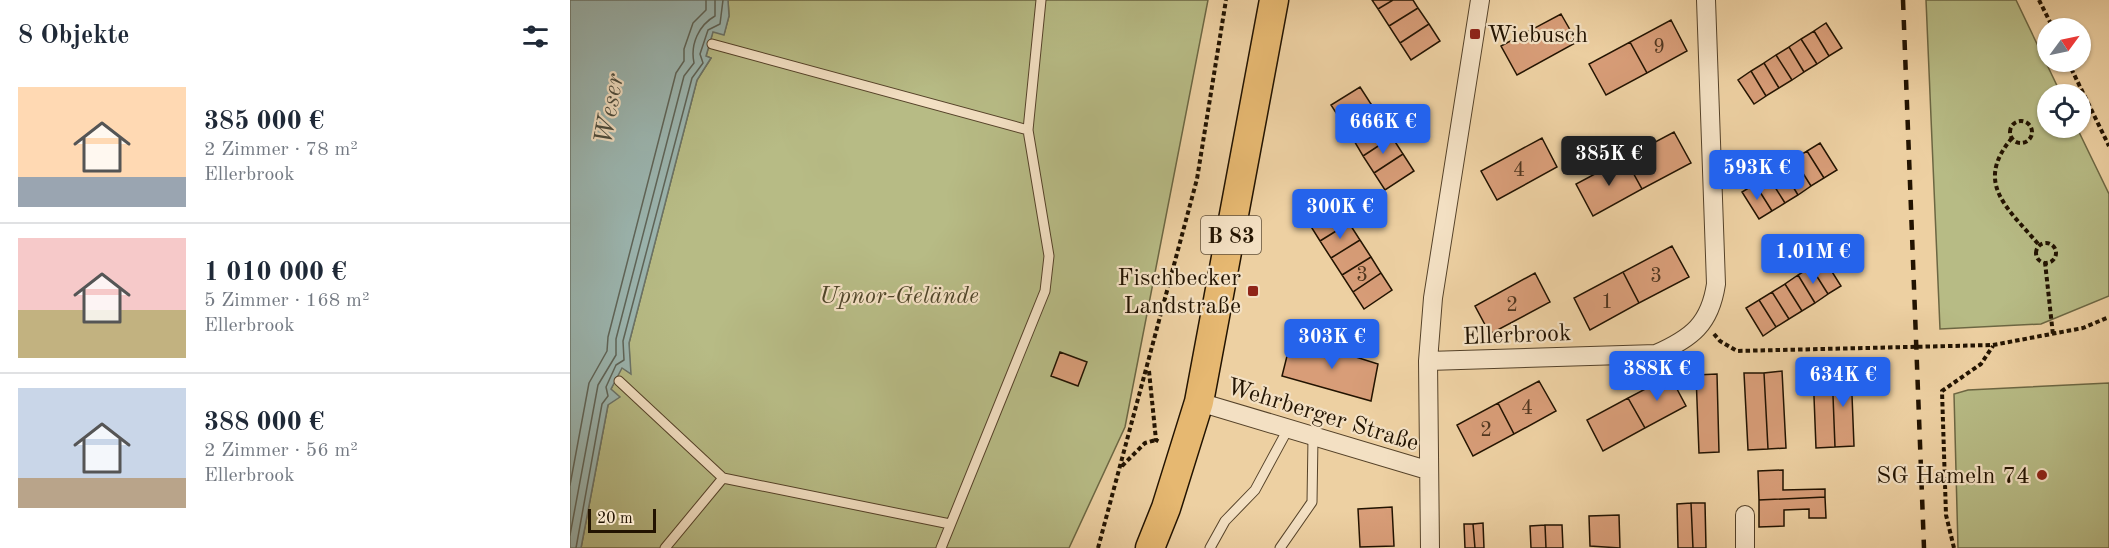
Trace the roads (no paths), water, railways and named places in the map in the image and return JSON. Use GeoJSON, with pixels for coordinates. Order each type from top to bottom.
{"type":"FeatureCollection","features":[{"type":"Feature","properties":{"kind":"main road","name":"B 83"},"geometry":{"type":"LineString","coordinates":[[1150,548],[1199,402],[1274,0]]}},
{"type":"Feature","properties":{"kind":"street"},"geometry":{"type":"LineString","coordinates":[[1427,470],[1428,361],[1432,298],[1480,0]]}},
{"type":"Feature","properties":{"kind":"street","name":"Ellerbrook"},"geometry":{"type":"LineString","coordinates":[[1428,361],[1656,354],[1681,343],[1704,322],[1713,307],[1716,284],[1706,0]]}},
{"type":"Feature","properties":{"kind":"street","name":"Wehrberger Straße"},"geometry":{"type":"LineString","coordinates":[[1199,402],[1313,438],[1427,470],[1430,548]]}},
{"type":"Feature","properties":{"kind":"street"},"geometry":{"type":"LineString","coordinates":[[1745,515],[1745,548]]}},
{"type":"Feature","properties":{"kind":"lane"},"geometry":{"type":"LineString","coordinates":[[941,548],[1045,291],[1049,256],[1028,130],[1041,0]]}},
{"type":"Feature","properties":{"kind":"lane"},"geometry":{"type":"LineString","coordinates":[[712,44],[1028,130]]}},
{"type":"Feature","properties":{"kind":"lane"},"geometry":{"type":"LineString","coordinates":[[619,381],[723,478],[950,524]]}},
{"type":"Feature","properties":{"kind":"lane"},"geometry":{"type":"LineString","coordinates":[[1210,548],[1225,521],[1255,490],[1288,429]]}},
{"type":"Feature","properties":{"kind":"lane"},"geometry":{"type":"LineString","coordinates":[[1280,548],[1312,502],[1313,438]]}},
{"type":"Feature","properties":{"kind":"lane"},"geometry":{"type":"LineString","coordinates":[[665,548],[723,478]]}},
{"type":"Feature","properties":{"kind":"water","name":"Weser"},"geometry":{"type":"Polygon","coordinates":[[[570,0],[728,0],[729,16],[724,35],[713,32],[706,56],[711,58],[697,80],[629,343],[631,374],[622,368],[611,389],[620,397],[608,405],[581,548],[570,548],[570,0]]]}},
{"type":"Feature","properties":{"kind":"railway"},"geometry":{"type":"LineString","coordinates":[[1903,0],[1924,548]]}},
{"type":"Feature","properties":{"kind":"place","name":"Wiebusch"},"geometry":{"type":"Point","coordinates":[1475,34]}},
{"type":"Feature","properties":{"kind":"place","name":"Fischbecker Landstraße"},"geometry":{"type":"Point","coordinates":[1253,291]}},
{"type":"Feature","properties":{"kind":"place","name":"SG Hameln 74"},"geometry":{"type":"Point","coordinates":[2042,475]}},
{"type":"Feature","properties":{"kind":"park label","name":"Upnor-Gelände"},"geometry":{"type":"Point","coordinates":[899,295]}}]}
